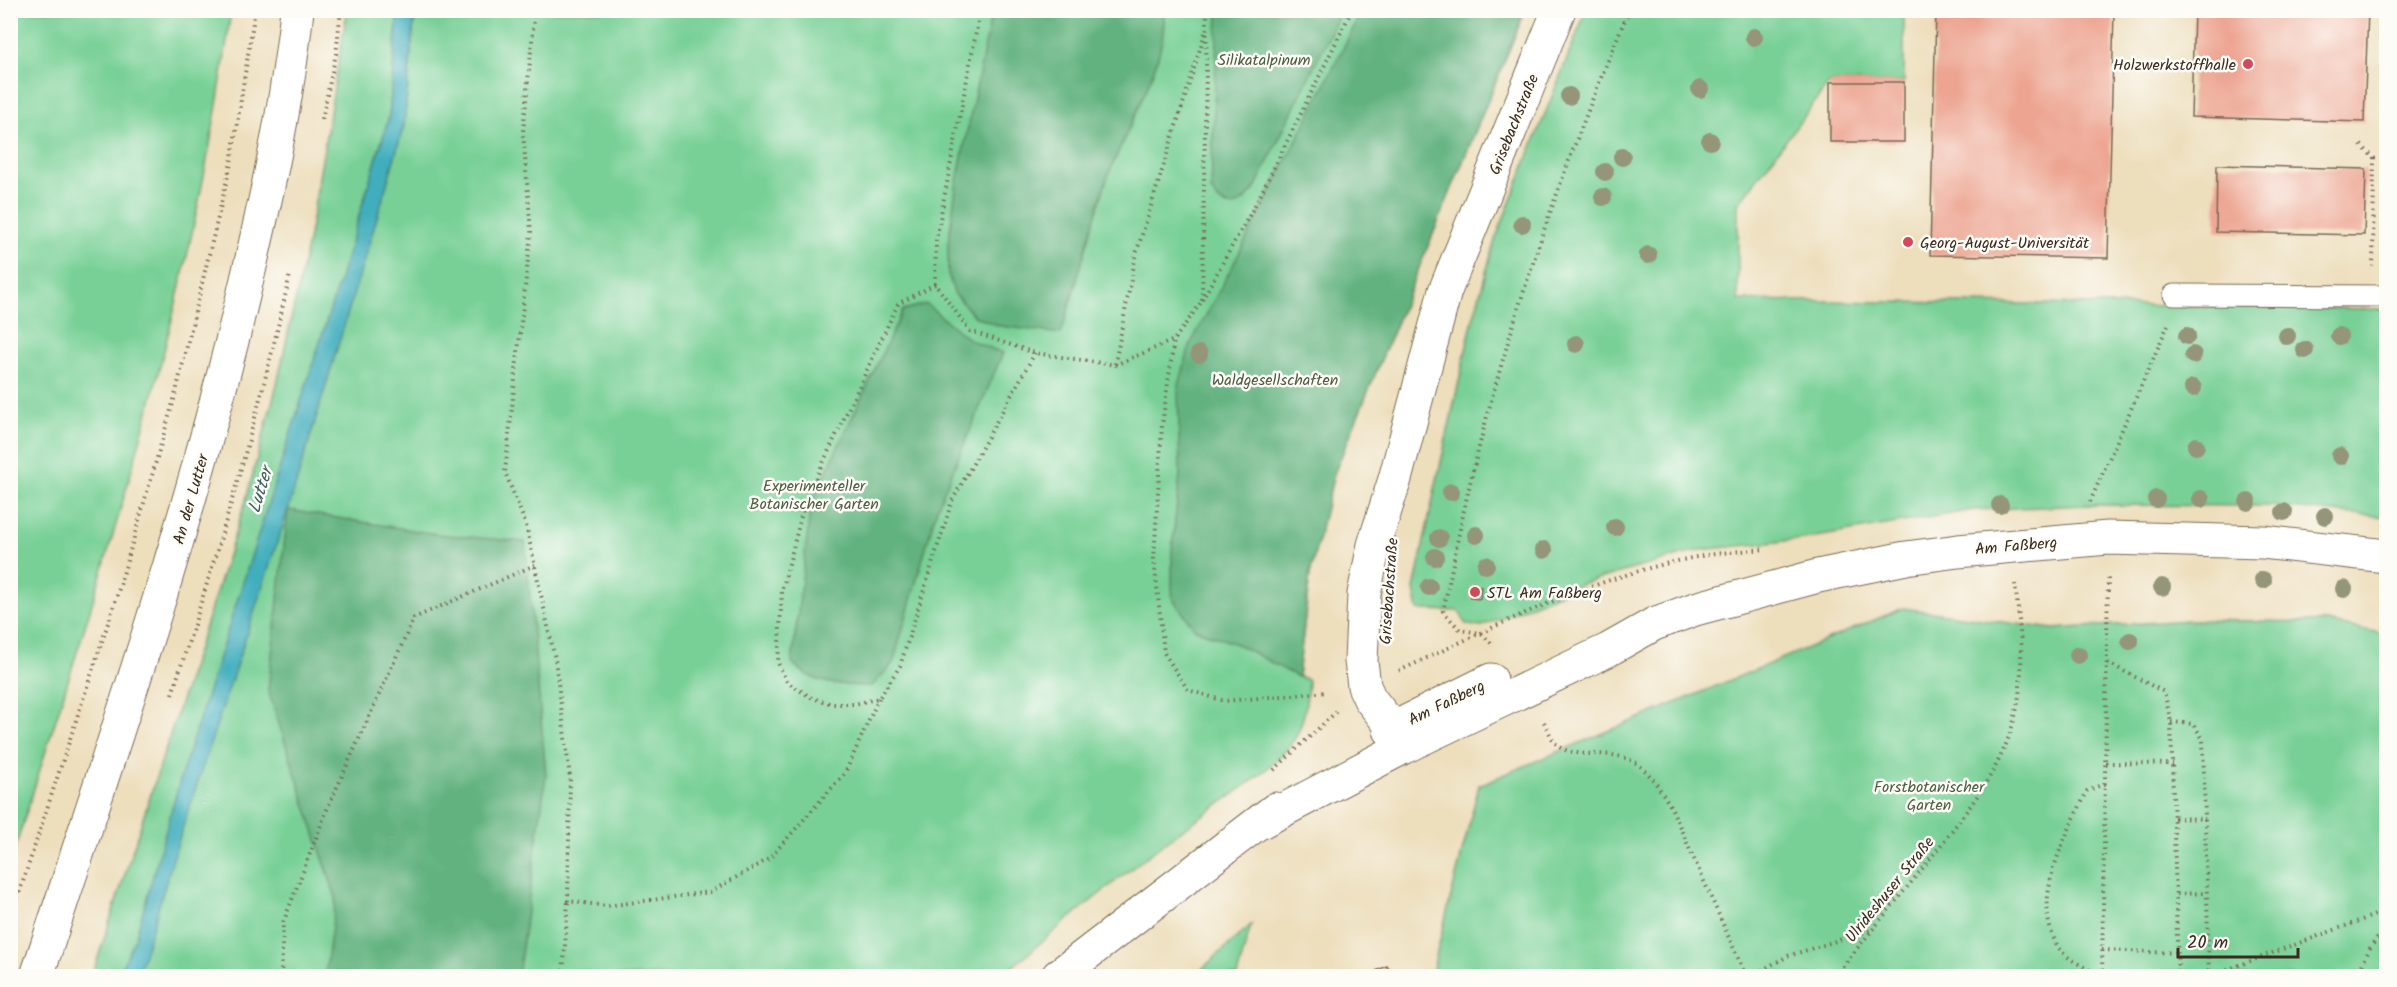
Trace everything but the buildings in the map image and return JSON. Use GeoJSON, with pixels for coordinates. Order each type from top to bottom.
{"type":"FeatureCollection","features":[{"type":"Feature","properties":{"kind":"street","name":"An der Lutter"},"geometry":{"type":"LineString","coordinates":[[38,976],[171,567],[225,372],[277,143],[297,10]]}},
{"type":"Feature","properties":{"kind":"street","name":"Grisebachstraße"},"geometry":{"type":"LineString","coordinates":[[1397,738],[1370,699],[1364,686],[1361,629],[1364,594],[1374,545],[1395,479],[1445,291],[1559,10]]}},
{"type":"Feature","properties":{"kind":"street","name":"Grisebachstraße"},"geometry":{"type":"LineString","coordinates":[[1395,479],[1391,553],[1383,625],[1384,678],[1397,738]]}},
{"type":"Feature","properties":{"kind":"street","name":"Am Faßberg"},"geometry":{"type":"LineString","coordinates":[[1058,976],[1259,823],[1322,793],[1397,738],[1608,650],[1654,624],[1695,609],[1818,576],[1906,558],[2010,545],[2108,538],[2251,542],[2386,556]]}},
{"type":"Feature","properties":{"kind":"lane"},"geometry":{"type":"LineString","coordinates":[[2174,296],[2380,296]]}},
{"type":"Feature","properties":{"kind":"path"},"geometry":{"type":"LineString","coordinates":[[10,921],[116,599],[175,396],[231,163],[255,10]]}},
{"type":"Feature","properties":{"kind":"path"},"geometry":{"type":"LineString","coordinates":[[535,10],[523,132],[531,232],[505,472],[526,525],[535,565],[555,659],[570,777],[568,901],[563,976]]}},
{"type":"Feature","properties":{"kind":"path"},"geometry":{"type":"LineString","coordinates":[[977,10],[978,22],[936,240],[935,284],[970,331],[1035,353],[1115,365],[1174,340]]}},
{"type":"Feature","properties":{"kind":"path"},"geometry":{"type":"LineString","coordinates":[[1202,301],[1207,10]]}},
{"type":"Feature","properties":{"kind":"path"},"geometry":{"type":"LineString","coordinates":[[1352,10],[1259,198],[1202,301],[1174,340],[1162,425],[1154,559],[1164,653],[1188,690],[1225,701],[1307,695],[1364,686]]}},
{"type":"Feature","properties":{"kind":"path"},"geometry":{"type":"LineString","coordinates":[[1443,611],[1476,460],[1520,306],[1584,116],[1629,10]]}},
{"type":"Feature","properties":{"kind":"path"},"geometry":{"type":"LineString","coordinates":[[1115,365],[1136,254],[1207,27]]}},
{"type":"Feature","properties":{"kind":"path"},"geometry":{"type":"LineString","coordinates":[[2361,145],[2374,158],[2380,296]]}},
{"type":"Feature","properties":{"kind":"path"},"geometry":{"type":"LineString","coordinates":[[879,698],[855,704],[832,704],[812,698],[787,682],[778,663],[783,591],[805,501],[898,304],[935,284]]}},
{"type":"Feature","properties":{"kind":"path"},"geometry":{"type":"LineString","coordinates":[[2086,511],[2169,325]]}},
{"type":"Feature","properties":{"kind":"path"},"geometry":{"type":"LineString","coordinates":[[568,901],[607,906],[710,892],[769,859],[845,772],[879,698],[900,666],[952,501],[1035,353]]}},
{"type":"Feature","properties":{"kind":"path","name":"Ulrideshuser Straße"},"geometry":{"type":"LineString","coordinates":[[1835,976],[1907,889],[1990,780],[2007,744],[2017,707],[2022,661],[2010,545]]}},
{"type":"Feature","properties":{"kind":"path"},"geometry":{"type":"LineString","coordinates":[[281,976],[284,923],[328,807],[414,618],[535,565]]}},
{"type":"Feature","properties":{"kind":"path"},"geometry":{"type":"LineString","coordinates":[[2101,976],[2108,570]]}},
{"type":"Feature","properties":{"kind":"path"},"geometry":{"type":"LineString","coordinates":[[2108,663],[2164,692],[2171,722],[2178,976]]}},
{"type":"Feature","properties":{"kind":"path"},"geometry":{"type":"LineString","coordinates":[[2171,722],[2193,724],[2203,739],[2210,976],[2386,911]]}},
{"type":"Feature","properties":{"kind":"path"},"geometry":{"type":"LineString","coordinates":[[1554,741],[1562,749],[1620,756],[1637,764],[1657,785],[1671,807],[1748,976],[1788,956],[1872,929]]}},
{"type":"Feature","properties":{"kind":"path"},"geometry":{"type":"LineString","coordinates":[[2106,763],[2172,764]]}},
{"type":"Feature","properties":{"kind":"path"},"geometry":{"type":"LineString","coordinates":[[2101,976],[2060,949],[2049,922],[2051,872],[2087,791],[2106,783]]}},
{"type":"Feature","properties":{"kind":"path"},"geometry":{"type":"LineString","coordinates":[[2174,818],[2205,819]]}},
{"type":"Feature","properties":{"kind":"path"},"geometry":{"type":"LineString","coordinates":[[2176,894],[2207,893]]}},
{"type":"Feature","properties":{"kind":"path"},"geometry":{"type":"LineString","coordinates":[[2357,976],[2370,948],[2386,927]]}},
{"type":"Feature","properties":{"kind":"path"},"geometry":{"type":"LineString","coordinates":[[2102,950],[2178,953]]}},
{"type":"Feature","properties":{"kind":"green space"},"geometry":{"type":"Polygon","coordinates":[[[10,11],[231,11],[215,120],[168,334],[110,546],[11,861],[10,11]]]}},
{"type":"Feature","properties":{"kind":"green space","name":"Experimenteller Botanischer Garten"},"geometry":{"type":"Polygon","coordinates":[[[347,11],[398,11],[389,117],[340,279],[288,509],[404,125],[415,11],[1525,11],[1334,474],[1310,574],[1298,676],[1308,680],[1305,707],[1298,733],[1288,748],[1251,781],[1179,832],[1111,885],[1002,976],[92,976],[245,503],[277,384],[309,237],[347,11]]]}},
{"type":"Feature","properties":{"kind":"green space"},"geometry":{"type":"Polygon","coordinates":[[[992,11],[1163,11],[1164,30],[1160,50],[1144,95],[1107,179],[1061,334],[1000,326],[974,316],[954,293],[948,274],[948,244],[957,181],[992,11]]]}},
{"type":"Feature","properties":{"kind":"green space","name":"Silikatalpinum"},"geometry":{"type":"Polygon","coordinates":[[[1218,11],[1341,11],[1254,190],[1242,202],[1231,206],[1221,203],[1211,190],[1218,11]]]}},
{"type":"Feature","properties":{"kind":"green space","name":"Waldgesellschaften"},"geometry":{"type":"Polygon","coordinates":[[[1362,11],[1525,11],[1334,474],[1310,574],[1298,677],[1239,645],[1195,629],[1172,598],[1172,550],[1180,474],[1178,389],[1190,345],[1362,11]]]}},
{"type":"Feature","properties":{"kind":"green space"},"geometry":{"type":"Polygon","coordinates":[[[1586,11],[1904,11],[1904,82],[1830,82],[1738,204],[1738,300],[2386,309],[2386,517],[2268,506],[2086,505],[1973,510],[1804,539],[1700,550],[1584,583],[1480,627],[1466,624],[1459,611],[1418,610],[1414,589],[1472,323],[1495,240],[1586,11]]]}},
{"type":"Feature","properties":{"kind":"green space"},"geometry":{"type":"Polygon","coordinates":[[[926,304],[970,340],[1003,353],[937,508],[893,663],[872,686],[828,683],[808,676],[792,662],[811,504],[903,310],[926,304]]]}},
{"type":"Feature","properties":{"kind":"green space"},"geometry":{"type":"Polygon","coordinates":[[[288,510],[436,534],[525,542],[546,775],[518,976],[325,976],[336,898],[268,690],[288,510]]]}},
{"type":"Feature","properties":{"kind":"green space","name":"Forstbotanischer Garten"},"geometry":{"type":"Polygon","coordinates":[[[1903,608],[2053,629],[2189,620],[2327,622],[2386,634],[2386,976],[1431,976],[1479,785],[1903,608]]]}},
{"type":"Feature","properties":{"kind":"green space"},"geometry":{"type":"Polygon","coordinates":[[[1251,925],[1237,976],[1194,976],[1251,925]]]}},
{"type":"Feature","properties":{"kind":"water"},"geometry":{"type":"Polygon","coordinates":[[[398,11],[415,11],[404,125],[382,201],[288,510],[184,823],[142,961],[136,976],[118,976],[136,936],[182,773],[340,279],[389,117],[398,11]]]}},
{"type":"Feature","properties":{"kind":"place","name":"Holzwerkstoffhalle"},"geometry":{"type":"Point","coordinates":[2248,64]}},
{"type":"Feature","properties":{"kind":"place","name":"Georg-August-Universität"},"geometry":{"type":"Point","coordinates":[1908,242]}},
{"type":"Feature","properties":{"kind":"place","name":"STL Am Faßberg"},"geometry":{"type":"Point","coordinates":[1475,592]}},
{"type":"Feature","properties":{"kind":"water label","name":"Lutter"},"geometry":{"type":"Point","coordinates":[260,490]}}]}
